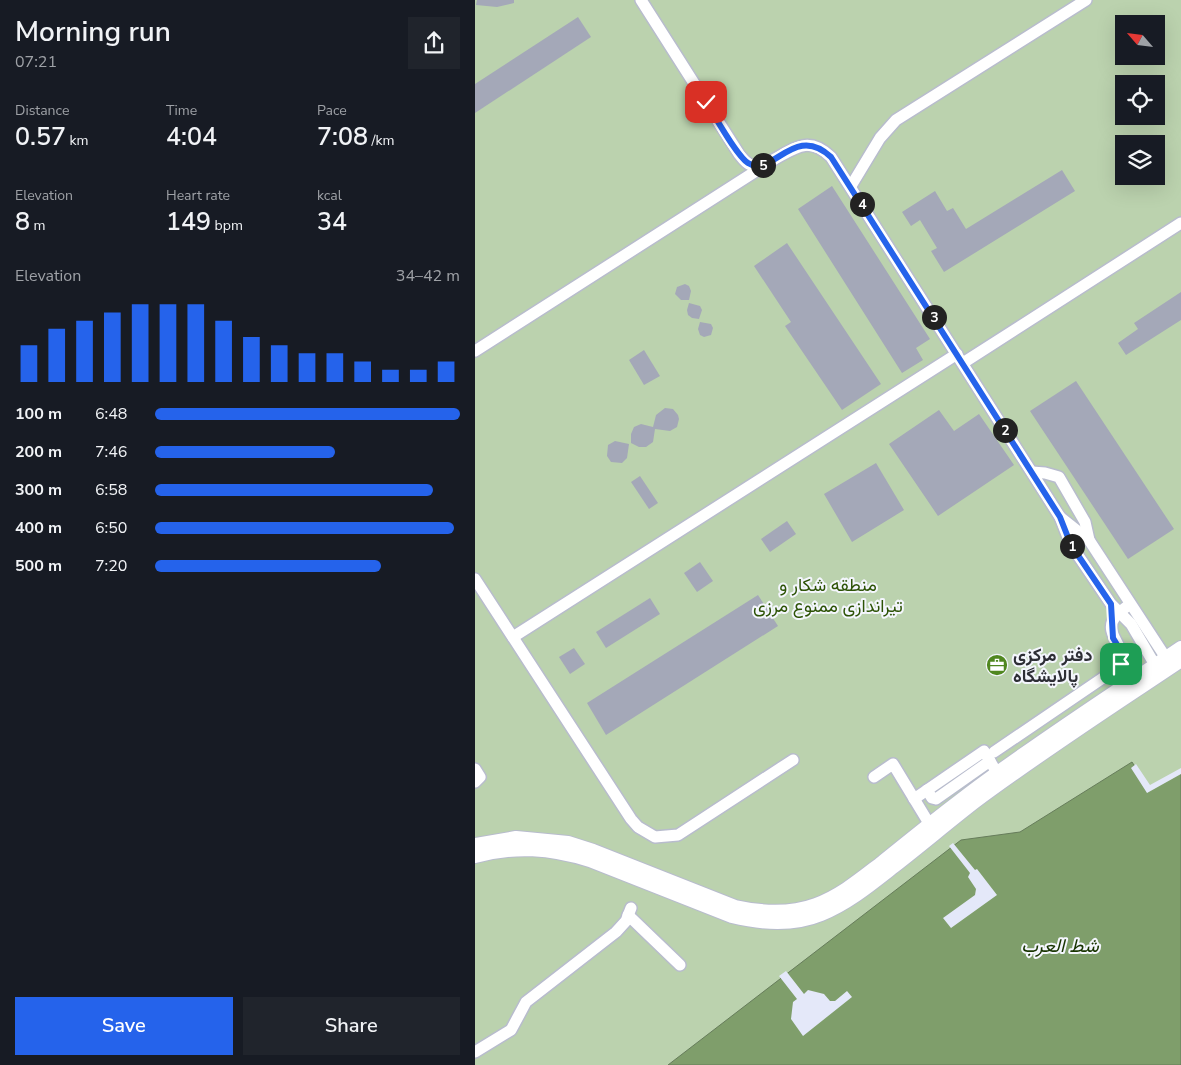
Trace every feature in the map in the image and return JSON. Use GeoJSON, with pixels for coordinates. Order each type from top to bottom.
{"type":"FeatureCollection","features":[{"type":"Feature","properties":{"kind":"main road"},"geometry":{"type":"LineString","coordinates":[[475,856],[517,848],[566,853],[590,860],[732,916],[755,922],[800,920],[840,905],[864,889],[1032,760],[1167,665],[1181,648]]}},
{"type":"Feature","properties":{"kind":"main road"},"geometry":{"type":"LineString","coordinates":[[475,845],[516,838],[568,843],[593,850],[735,907],[756,912],[799,910],[817,905],[858,881],[1026,751],[1167,665]]}},
{"type":"Feature","properties":{"kind":"street"},"geometry":{"type":"LineString","coordinates":[[641,0],[739,154],[746,162],[753,166],[758,166],[778,157]]}},
{"type":"Feature","properties":{"kind":"street"},"geometry":{"type":"LineString","coordinates":[[851,186],[879,138],[897,120],[1086,0]]}},
{"type":"Feature","properties":{"kind":"street"},"geometry":{"type":"LineString","coordinates":[[475,350],[778,157],[797,146],[809,144],[822,148],[831,157],[851,186],[1032,472],[1060,517],[1071,545],[1091,577],[1111,604],[1167,665]]}},
{"type":"Feature","properties":{"kind":"street"},"geometry":{"type":"LineString","coordinates":[[513,637],[1181,222]]}},
{"type":"Feature","properties":{"kind":"street"},"geometry":{"type":"LineString","coordinates":[[1032,472],[1059,477],[1085,522],[1089,540]]}},
{"type":"Feature","properties":{"kind":"street"},"geometry":{"type":"LineString","coordinates":[[1060,517],[1089,540],[1167,665]]}},
{"type":"Feature","properties":{"kind":"street"},"geometry":{"type":"LineString","coordinates":[[1091,577],[1105,566]]}},
{"type":"Feature","properties":{"kind":"street"},"geometry":{"type":"LineString","coordinates":[[475,579],[631,819],[638,828],[645,832],[655,837],[678,836],[793,760]]}},
{"type":"Feature","properties":{"kind":"street"},"geometry":{"type":"LineString","coordinates":[[992,756],[1119,668],[1124,656],[1113,638],[1111,604]]}},
{"type":"Feature","properties":{"kind":"street"},"geometry":{"type":"LineString","coordinates":[[1111,625],[1114,618],[1130,604]]}},
{"type":"Feature","properties":{"kind":"street"},"geometry":{"type":"LineString","coordinates":[[914,799],[983,751],[992,756],[997,773]]}},
{"type":"Feature","properties":{"kind":"street"},"geometry":{"type":"LineString","coordinates":[[875,777],[893,764],[930,825]]}},
{"type":"Feature","properties":{"kind":"street"},"geometry":{"type":"LineString","coordinates":[[475,769],[480,777],[475,782]]}},
{"type":"Feature","properties":{"kind":"street"},"geometry":{"type":"LineString","coordinates":[[475,1052],[511,1030],[526,1002],[615,932],[626,922],[630,911],[680,965]]}},
{"type":"Feature","properties":{"kind":"green space","name":"منطقه شکار و تیراندازی ممنوع مرزی"},"geometry":{"type":"Polygon","coordinates":[[[475,0],[1181,0],[1181,1014],[1087,1065],[475,1065],[475,0]]]}},
{"type":"Feature","properties":{"kind":"water","name":"شط العرب"},"geometry":{"type":"Polygon","coordinates":[[[1132,762],[1149,788],[1181,771],[1181,1065],[668,1065],[961,840],[1020,832],[1132,762]]]}},
{"type":"Feature","properties":{"kind":"pier"},"geometry":{"type":"Polygon","coordinates":[[[1136,764],[1150,785],[1181,768],[1181,774],[1147,793],[1131,768],[1136,764]]]}},
{"type":"Feature","properties":{"kind":"pier"},"geometry":{"type":"Polygon","coordinates":[[[953,843],[975,870],[977,869],[997,895],[951,928],[943,918],[975,895],[976,889],[968,877],[970,873],[949,846],[953,843]]]}},
{"type":"Feature","properties":{"kind":"pier"},"geometry":{"type":"Polygon","coordinates":[[[786,971],[804,994],[808,990],[824,994],[830,1001],[835,1001],[847,991],[852,997],[803,1036],[791,1019],[793,1002],[797,999],[779,976],[786,971]]]}},
{"type":"Feature","properties":{"kind":"building"},"geometry":{"type":"Polygon","coordinates":[[[477,0],[514,0],[514,3],[497,7],[476,5],[477,0]]]}},
{"type":"Feature","properties":{"kind":"building"},"geometry":{"type":"Polygon","coordinates":[[[578,17],[591,37],[475,113],[475,84],[578,17]]]}},
{"type":"Feature","properties":{"kind":"building"},"geometry":{"type":"Polygon","coordinates":[[[1062,170],[1075,191],[944,272],[931,251],[937,248],[920,220],[911,226],[902,212],[935,191],[947,211],[953,208],[966,229],[1062,170]]]}},
{"type":"Feature","properties":{"kind":"building"},"geometry":{"type":"Polygon","coordinates":[[[832,186],[930,339],[916,348],[923,360],[902,373],[798,209],[832,186]]]}},
{"type":"Feature","properties":{"kind":"building"},"geometry":{"type":"Polygon","coordinates":[[[787,243],[881,384],[842,410],[785,326],[791,322],[754,266],[787,243]]]}},
{"type":"Feature","properties":{"kind":"building"},"geometry":{"type":"Polygon","coordinates":[[[685,284],[689,286],[691,291],[689,300],[681,300],[675,294],[677,287],[685,284]]]}},
{"type":"Feature","properties":{"kind":"building"},"geometry":{"type":"Polygon","coordinates":[[[1181,292],[1181,320],[1126,355],[1118,343],[1138,329],[1134,323],[1181,292]]]}},
{"type":"Feature","properties":{"kind":"building"},"geometry":{"type":"Polygon","coordinates":[[[689,303],[700,306],[702,310],[699,319],[688,315],[689,303]]]}},
{"type":"Feature","properties":{"kind":"building"},"geometry":{"type":"Polygon","coordinates":[[[700,322],[711,324],[713,328],[711,335],[704,337],[700,335],[698,329],[700,322]]]}},
{"type":"Feature","properties":{"kind":"building"},"geometry":{"type":"Polygon","coordinates":[[[644,350],[660,376],[644,385],[629,360],[644,350]]]}},
{"type":"Feature","properties":{"kind":"building"},"geometry":{"type":"Polygon","coordinates":[[[1076,381],[1174,529],[1128,559],[1030,411],[1076,381]]]}},
{"type":"Feature","properties":{"kind":"building"},"geometry":{"type":"Polygon","coordinates":[[[665,408],[673,409],[678,415],[677,427],[670,431],[655,429],[653,442],[646,447],[639,447],[631,443],[631,434],[634,427],[641,424],[653,427],[656,415],[665,408]]]}},
{"type":"Feature","properties":{"kind":"building"},"geometry":{"type":"Polygon","coordinates":[[[939,410],[954,431],[979,414],[1014,465],[938,516],[889,444],[939,410]]]}},
{"type":"Feature","properties":{"kind":"building"},"geometry":{"type":"Polygon","coordinates":[[[615,441],[629,444],[627,458],[622,463],[611,462],[607,456],[608,445],[615,441]]]}},
{"type":"Feature","properties":{"kind":"building"},"geometry":{"type":"Polygon","coordinates":[[[876,463],[904,510],[852,542],[824,494],[876,463]]]}},
{"type":"Feature","properties":{"kind":"building"},"geometry":{"type":"Polygon","coordinates":[[[640,476],[658,503],[649,509],[631,482],[640,476]]]}},
{"type":"Feature","properties":{"kind":"building"},"geometry":{"type":"Polygon","coordinates":[[[787,521],[796,534],[770,552],[761,539],[787,521]]]}},
{"type":"Feature","properties":{"kind":"building"},"geometry":{"type":"Polygon","coordinates":[[[700,562],[713,581],[697,592],[684,573],[700,562]]]}},
{"type":"Feature","properties":{"kind":"building"},"geometry":{"type":"Polygon","coordinates":[[[758,595],[778,626],[606,735],[587,703],[758,595]]]}},
{"type":"Feature","properties":{"kind":"building"},"geometry":{"type":"Polygon","coordinates":[[[650,598],[660,614],[606,648],[596,632],[650,598]]]}},
{"type":"Feature","properties":{"kind":"building"},"geometry":{"type":"Polygon","coordinates":[[[574,648],[585,664],[570,674],[559,657],[574,648]]]}},
{"type":"Feature","properties":{"kind":"place","name":"دفتر مرکزی پالایشگاه"},"geometry":{"type":"Point","coordinates":[997,665]}},
{"type":"Feature","properties":{"kind":"route"},"geometry":{"type":"LineString","coordinates":[[706,102],[739,154],[746,162],[753,166],[764,164],[797,146],[809,144],[822,148],[831,157],[1060,517],[1071,545],[1111,604],[1113,638],[1124,656],[1121,664]]}}]}
